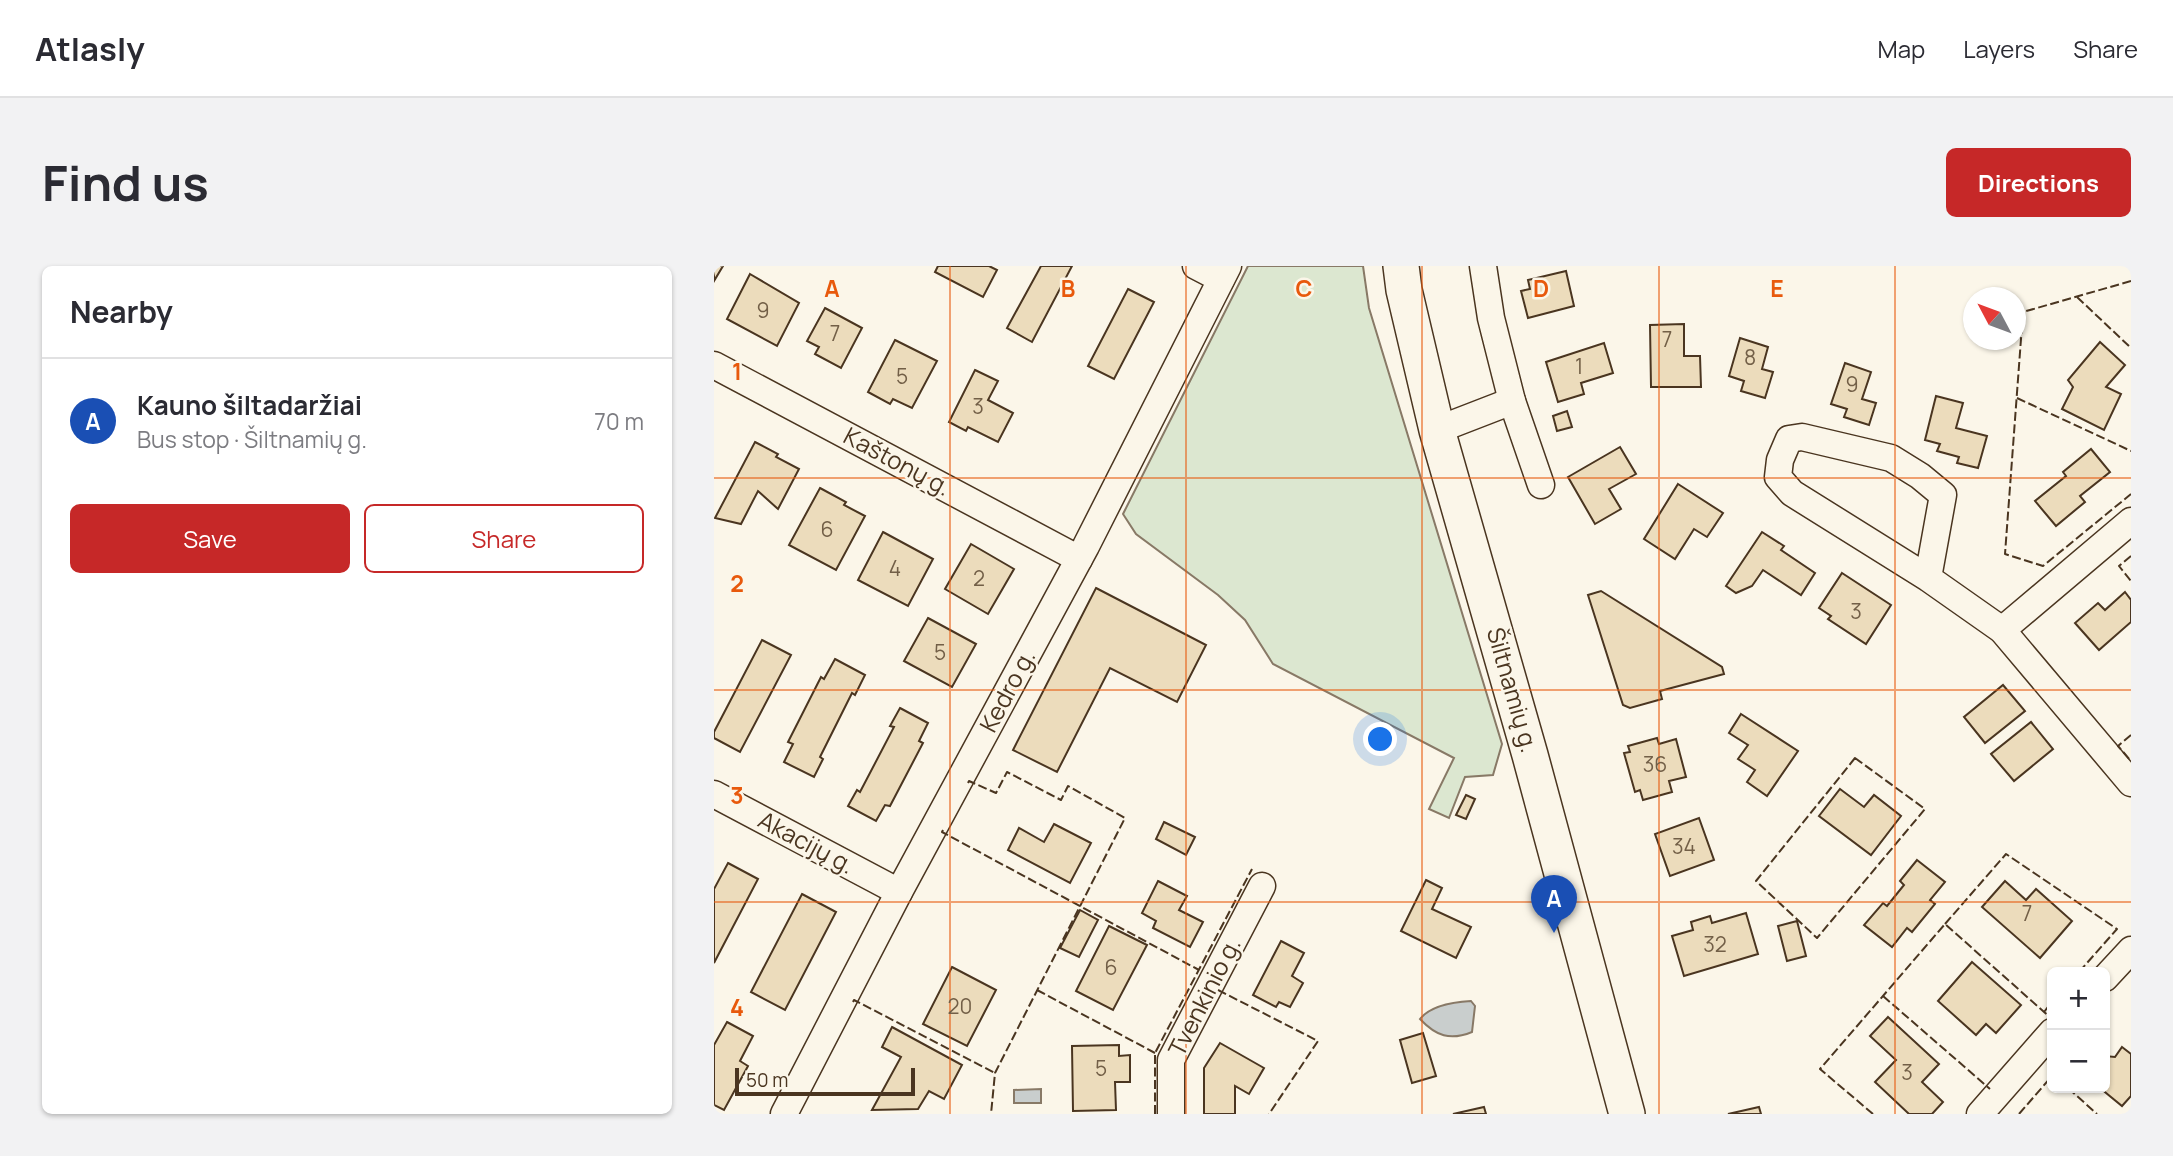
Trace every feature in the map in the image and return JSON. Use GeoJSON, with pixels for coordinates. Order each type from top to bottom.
{"type":"FeatureCollection","features":[{"type":"Feature","properties":{"kind":"main road","name":"Šiltnamių g."},"geometry":{"type":"LineString","coordinates":[[1401,266],[1404,290],[1437,430],[1530,755],[1627,1114]]}},
{"type":"Feature","properties":{"kind":"street"},"geometry":{"type":"LineString","coordinates":[[1196,266],[1224,272]]}},
{"type":"Feature","properties":{"kind":"street"},"geometry":{"type":"LineString","coordinates":[[1483,266],[1491,318],[1512,401],[1542,485]]}},
{"type":"Feature","properties":{"kind":"street","name":"Kedro g."},"geometry":{"type":"LineString","coordinates":[[784,1114],[898,892],[1079,559],[1224,272]]}},
{"type":"Feature","properties":{"kind":"street","name":"Kaštonų g."},"geometry":{"type":"LineString","coordinates":[[714,365],[1079,559]]}},
{"type":"Feature","properties":{"kind":"street"},"geometry":{"type":"LineString","coordinates":[[1437,430],[1512,401]]}},
{"type":"Feature","properties":{"kind":"street"},"geometry":{"type":"LineString","coordinates":[[1928,578],[1943,495],[1920,476],[1891,458],[1802,437],[1789,439],[1780,460],[1778,477],[1792,493],[1928,578],[2002,630],[2131,783]]}},
{"type":"Feature","properties":{"kind":"street"},"geometry":{"type":"LineString","coordinates":[[2002,630],[2131,521]]}},
{"type":"Feature","properties":{"kind":"street","name":"Akacijų g."},"geometry":{"type":"LineString","coordinates":[[714,794],[898,892]]}},
{"type":"Feature","properties":{"kind":"street","name":"Tvenkinio g."},"geometry":{"type":"LineString","coordinates":[[1171,1114],[1171,1060],[1262,886]]}},
{"type":"Feature","properties":{"kind":"street"},"geometry":{"type":"LineString","coordinates":[[2110,973],[2131,950]]}},
{"type":"Feature","properties":{"kind":"street"},"geometry":{"type":"LineString","coordinates":[[1980,1114],[2047,1038]]}},
{"type":"Feature","properties":{"kind":"green space"},"geometry":{"type":"Polygon","coordinates":[[[1248,266],[1363,266],[1369,308],[1502,744],[1493,775],[1465,777],[1449,818],[1429,809],[1454,758],[1273,664],[1245,620],[1218,595],[1136,534],[1123,514],[1248,266]]]}},
{"type":"Feature","properties":{"kind":"shaded area"},"geometry":{"type":"Polygon","coordinates":[[[1471,1001],[1475,1006],[1472,1032],[1464,1035],[1438,1033],[1420,1019],[1436,1007],[1471,1001]]]}},
{"type":"Feature","properties":{"kind":"shaded area"},"geometry":{"type":"Polygon","coordinates":[[[1041,1089],[1041,1103],[1014,1103],[1014,1090],[1041,1089]]]}},
{"type":"Feature","properties":{"kind":"building"},"geometry":{"type":"Polygon","coordinates":[[[714,266],[723,266],[714,281],[714,266]]]}},
{"type":"Feature","properties":{"kind":"building"},"geometry":{"type":"Polygon","coordinates":[[[938,266],[989,266],[997,270],[983,297],[935,272],[938,266]]]}},
{"type":"Feature","properties":{"kind":"building"},"geometry":{"type":"Polygon","coordinates":[[[1041,266],[1072,266],[1032,342],[1007,328],[1041,266]]]}},
{"type":"Feature","properties":{"kind":"building"},"geometry":{"type":"Polygon","coordinates":[[[1566,271],[1574,306],[1528,318],[1521,291],[1530,289],[1528,280],[1566,271]]]}},
{"type":"Feature","properties":{"kind":"building"},"geometry":{"type":"Polygon","coordinates":[[[750,274],[799,303],[777,346],[727,319],[750,274]]]}},
{"type":"Feature","properties":{"kind":"building"},"geometry":{"type":"Polygon","coordinates":[[[1128,289],[1154,302],[1114,379],[1088,366],[1128,289]]]}},
{"type":"Feature","properties":{"kind":"building"},"geometry":{"type":"Polygon","coordinates":[[[825,308],[862,328],[841,368],[815,354],[819,347],[807,341],[825,308]]]}},
{"type":"Feature","properties":{"kind":"building"},"geometry":{"type":"Polygon","coordinates":[[[1684,324],[1684,356],[1700,356],[1701,387],[1651,387],[1650,325],[1684,324]]]}},
{"type":"Feature","properties":{"kind":"building"},"geometry":{"type":"Polygon","coordinates":[[[1740,338],[1768,347],[1762,369],[1773,372],[1765,398],[1741,391],[1744,381],[1729,376],[1740,338]]]}},
{"type":"Feature","properties":{"kind":"building"},"geometry":{"type":"Polygon","coordinates":[[[895,340],[937,361],[912,408],[893,399],[890,404],[868,392],[895,340]]]}},
{"type":"Feature","properties":{"kind":"building"},"geometry":{"type":"Polygon","coordinates":[[[2100,342],[2125,365],[2106,387],[2121,394],[2104,430],[2062,409],[2073,387],[2068,380],[2100,342]]]}},
{"type":"Feature","properties":{"kind":"building"},"geometry":{"type":"Polygon","coordinates":[[[1604,343],[1613,373],[1581,383],[1584,394],[1558,402],[1546,362],[1604,343]]]}},
{"type":"Feature","properties":{"kind":"building"},"geometry":{"type":"Polygon","coordinates":[[[1845,363],[1871,372],[1862,399],[1876,403],[1869,425],[1844,417],[1847,409],[1831,404],[1845,363]]]}},
{"type":"Feature","properties":{"kind":"building"},"geometry":{"type":"Polygon","coordinates":[[[975,370],[998,381],[988,400],[1013,413],[998,442],[968,427],[966,431],[949,422],[975,370]]]}},
{"type":"Feature","properties":{"kind":"building"},"geometry":{"type":"Polygon","coordinates":[[[1936,396],[1963,403],[1956,428],[1987,436],[1978,468],[1957,463],[1959,457],[1937,451],[1940,444],[1925,440],[1936,396]]]}},
{"type":"Feature","properties":{"kind":"building"},"geometry":{"type":"Polygon","coordinates":[[[1567,411],[1572,427],[1557,431],[1553,416],[1567,411]]]}},
{"type":"Feature","properties":{"kind":"building"},"geometry":{"type":"Polygon","coordinates":[[[755,442],[799,469],[778,509],[758,491],[741,524],[715,518],[755,442]]]}},
{"type":"Feature","properties":{"kind":"building"},"geometry":{"type":"Polygon","coordinates":[[[1620,447],[1636,474],[1609,489],[1621,509],[1595,524],[1568,477],[1620,447]]]}},
{"type":"Feature","properties":{"kind":"building"},"geometry":{"type":"Polygon","coordinates":[[[2091,449],[2110,472],[2080,496],[2085,502],[2056,526],[2035,501],[2066,476],[2063,472],[2091,449]]]}},
{"type":"Feature","properties":{"kind":"building"},"geometry":{"type":"Polygon","coordinates":[[[1678,484],[1723,513],[1707,537],[1694,529],[1675,559],[1644,539],[1678,484]]]}},
{"type":"Feature","properties":{"kind":"building"},"geometry":{"type":"Polygon","coordinates":[[[820,488],[865,516],[836,570],[789,545],[820,488]]]}},
{"type":"Feature","properties":{"kind":"building"},"geometry":{"type":"Polygon","coordinates":[[[883,532],[933,559],[908,606],[858,580],[883,532]]]}},
{"type":"Feature","properties":{"kind":"building"},"geometry":{"type":"Polygon","coordinates":[[[1762,532],[1784,546],[1781,550],[1815,573],[1801,595],[1763,570],[1752,586],[1736,593],[1726,586],[1762,532]]]}},
{"type":"Feature","properties":{"kind":"building"},"geometry":{"type":"Polygon","coordinates":[[[971,544],[1014,569],[988,614],[945,589],[971,544]]]}},
{"type":"Feature","properties":{"kind":"building"},"geometry":{"type":"Polygon","coordinates":[[[1842,573],[1891,605],[1866,644],[1828,619],[1831,616],[1819,608],[1842,573]]]}},
{"type":"Feature","properties":{"kind":"building"},"geometry":{"type":"Polygon","coordinates":[[[1096,588],[1206,645],[1177,702],[1110,668],[1057,772],[1013,750],[1096,588]]]}},
{"type":"Feature","properties":{"kind":"building"},"geometry":{"type":"Polygon","coordinates":[[[1601,591],[1722,667],[1724,674],[1660,691],[1662,699],[1630,708],[1623,705],[1588,595],[1601,591]]]}},
{"type":"Feature","properties":{"kind":"building"},"geometry":{"type":"Polygon","coordinates":[[[2125,592],[2131,600],[2131,622],[2099,650],[2075,623],[2098,603],[2105,610],[2125,592]]]}},
{"type":"Feature","properties":{"kind":"building"},"geometry":{"type":"Polygon","coordinates":[[[928,618],[976,644],[952,687],[904,661],[928,618]]]}},
{"type":"Feature","properties":{"kind":"building"},"geometry":{"type":"Polygon","coordinates":[[[762,640],[791,655],[740,752],[714,738],[714,732],[762,640]]]}},
{"type":"Feature","properties":{"kind":"building"},"geometry":{"type":"Polygon","coordinates":[[[835,659],[865,675],[855,695],[852,693],[820,757],[823,759],[814,777],[784,762],[793,744],[788,742],[821,677],[824,679],[835,659]]]}},
{"type":"Feature","properties":{"kind":"building"},"geometry":{"type":"Polygon","coordinates":[[[2003,685],[2025,711],[1985,743],[1964,717],[2003,685]]]}},
{"type":"Feature","properties":{"kind":"building"},"geometry":{"type":"Polygon","coordinates":[[[900,708],[928,723],[919,741],[923,743],[890,806],[885,805],[876,821],[848,806],[857,790],[860,792],[894,727],[890,726],[900,708]]]}},
{"type":"Feature","properties":{"kind":"building"},"geometry":{"type":"Polygon","coordinates":[[[1741,714],[1798,751],[1767,796],[1747,782],[1755,770],[1738,759],[1748,745],[1729,733],[1741,714]]]}},
{"type":"Feature","properties":{"kind":"building"},"geometry":{"type":"Polygon","coordinates":[[[2031,722],[2053,749],[2014,781],[1991,754],[2031,722]]]}},
{"type":"Feature","properties":{"kind":"building"},"geometry":{"type":"Polygon","coordinates":[[[1657,738],[1659,744],[1676,739],[1686,777],[1669,781],[1672,792],[1643,800],[1640,790],[1635,792],[1624,753],[1630,752],[1628,746],[1657,738]]]}},
{"type":"Feature","properties":{"kind":"building"},"geometry":{"type":"Polygon","coordinates":[[[1840,789],[1864,807],[1874,795],[1901,816],[1871,855],[1819,816],[1840,789]]]}},
{"type":"Feature","properties":{"kind":"building"},"geometry":{"type":"Polygon","coordinates":[[[1466,795],[1475,799],[1466,819],[1456,815],[1466,795]]]}},
{"type":"Feature","properties":{"kind":"building"},"geometry":{"type":"Polygon","coordinates":[[[1699,818],[1714,860],[1670,876],[1655,834],[1699,818]]]}},
{"type":"Feature","properties":{"kind":"building"},"geometry":{"type":"Polygon","coordinates":[[[1164,822],[1195,837],[1186,855],[1156,839],[1164,822]]]}},
{"type":"Feature","properties":{"kind":"building"},"geometry":{"type":"Polygon","coordinates":[[[1054,824],[1091,843],[1070,883],[1008,850],[1019,828],[1044,842],[1054,824]]]}},
{"type":"Feature","properties":{"kind":"building"},"geometry":{"type":"Polygon","coordinates":[[[1917,860],[1945,882],[1930,900],[1935,904],[1912,932],[1907,928],[1892,947],[1864,925],[1883,903],[1887,906],[1904,885],[1900,881],[1917,860]]]}},
{"type":"Feature","properties":{"kind":"building"},"geometry":{"type":"Polygon","coordinates":[[[728,863],[758,879],[714,963],[714,889],[728,863]]]}},
{"type":"Feature","properties":{"kind":"building"},"geometry":{"type":"Polygon","coordinates":[[[1426,880],[1442,888],[1432,909],[1471,927],[1456,958],[1401,931],[1426,880]]]}},
{"type":"Feature","properties":{"kind":"building"},"geometry":{"type":"Polygon","coordinates":[[[1158,881],[1187,896],[1179,910],[1203,922],[1190,947],[1153,928],[1156,921],[1142,913],[1158,881]]]}},
{"type":"Feature","properties":{"kind":"building"},"geometry":{"type":"Polygon","coordinates":[[[2005,881],[2026,900],[2036,889],[2072,921],[2040,958],[1982,907],[2005,881]]]}},
{"type":"Feature","properties":{"kind":"building"},"geometry":{"type":"Polygon","coordinates":[[[802,894],[836,912],[785,1010],[751,992],[802,894]]]}},
{"type":"Feature","properties":{"kind":"building"},"geometry":{"type":"Polygon","coordinates":[[[1080,910],[1098,920],[1079,957],[1060,948],[1080,910]]]}},
{"type":"Feature","properties":{"kind":"building"},"geometry":{"type":"Polygon","coordinates":[[[1746,913],[1758,954],[1684,976],[1672,936],[1693,930],[1691,922],[1710,916],[1712,923],[1746,913]]]}},
{"type":"Feature","properties":{"kind":"building"},"geometry":{"type":"Polygon","coordinates":[[[1797,921],[1806,956],[1787,961],[1778,926],[1797,921]]]}},
{"type":"Feature","properties":{"kind":"building"},"geometry":{"type":"Polygon","coordinates":[[[1109,926],[1147,945],[1113,1010],[1076,991],[1109,926]]]}},
{"type":"Feature","properties":{"kind":"building"},"geometry":{"type":"Polygon","coordinates":[[[1281,941],[1304,953],[1292,976],[1303,983],[1290,1007],[1279,1002],[1276,1007],[1253,995],[1281,941]]]}},
{"type":"Feature","properties":{"kind":"building"},"geometry":{"type":"Polygon","coordinates":[[[1972,962],[2021,1005],[1996,1033],[1986,1024],[1976,1035],[1938,1001],[1972,962]]]}},
{"type":"Feature","properties":{"kind":"building"},"geometry":{"type":"Polygon","coordinates":[[[952,967],[996,990],[967,1046],[923,1024],[952,967]]]}},
{"type":"Feature","properties":{"kind":"building"},"geometry":{"type":"Polygon","coordinates":[[[1888,1017],[1939,1064],[1922,1082],[1943,1102],[1932,1114],[1909,1114],[1875,1082],[1896,1060],[1870,1036],[1888,1017]]]}},
{"type":"Feature","properties":{"kind":"building"},"geometry":{"type":"Polygon","coordinates":[[[727,1022],[753,1036],[740,1061],[748,1066],[724,1110],[714,1105],[714,1045],[727,1022]]]}},
{"type":"Feature","properties":{"kind":"building"},"geometry":{"type":"Polygon","coordinates":[[[892,1027],[962,1065],[944,1099],[929,1091],[918,1109],[872,1110],[901,1057],[882,1047],[892,1027]]]}},
{"type":"Feature","properties":{"kind":"building"},"geometry":{"type":"Polygon","coordinates":[[[1423,1033],[1436,1076],[1412,1083],[1400,1040],[1423,1033]]]}},
{"type":"Feature","properties":{"kind":"building"},"geometry":{"type":"Polygon","coordinates":[[[1220,1043],[1264,1068],[1249,1094],[1235,1086],[1235,1114],[1204,1114],[1204,1068],[1220,1043]]]}},
{"type":"Feature","properties":{"kind":"building"},"geometry":{"type":"Polygon","coordinates":[[[1119,1045],[1119,1056],[1130,1055],[1130,1082],[1115,1082],[1116,1110],[1073,1111],[1072,1046],[1119,1045]]]}},
{"type":"Feature","properties":{"kind":"building"},"geometry":{"type":"Polygon","coordinates":[[[2122,1047],[2131,1054],[2131,1096],[2122,1106],[2106,1093],[2110,1093],[2110,1056],[2115,1057],[2122,1047]]]}},
{"type":"Feature","properties":{"kind":"building"},"geometry":{"type":"Polygon","coordinates":[[[1484,1107],[1486,1114],[1453,1114],[1484,1107]]]}},
{"type":"Feature","properties":{"kind":"building"},"geometry":{"type":"Polygon","coordinates":[[[1759,1107],[1761,1114],[1728,1114],[1759,1107]]]}},
{"type":"Feature","properties":{"kind":"fence"},"geometry":{"type":"LineString","coordinates":[[2131,281],[2023,312],[2005,554],[2043,566],[2131,494]]}},
{"type":"Feature","properties":{"kind":"fence"},"geometry":{"type":"LineString","coordinates":[[2077,297],[2131,348]]}},
{"type":"Feature","properties":{"kind":"fence"},"geometry":{"type":"LineString","coordinates":[[2017,398],[2131,451]]}},
{"type":"Feature","properties":{"kind":"fence"},"geometry":{"type":"LineString","coordinates":[[2131,556],[2119,566],[2131,581]]}},
{"type":"Feature","properties":{"kind":"fence"},"geometry":{"type":"LineString","coordinates":[[2131,735],[2118,746],[2131,761]]}},
{"type":"Feature","properties":{"kind":"fence"},"geometry":{"type":"LineString","coordinates":[[1855,758],[1925,809],[1817,938],[1756,881],[1855,758]]}},
{"type":"Feature","properties":{"kind":"fence"},"geometry":{"type":"LineString","coordinates":[[968,783],[969,781],[996,793],[1007,772],[1061,800],[1068,786],[1125,818],[995,1073],[991,1114]]}},
{"type":"Feature","properties":{"kind":"fence"},"geometry":{"type":"LineString","coordinates":[[943,830],[942,832],[1199,970]]}},
{"type":"Feature","properties":{"kind":"fence"},"geometry":{"type":"LineString","coordinates":[[1945,924],[2006,854],[2117,929],[2083,967]]}},
{"type":"Feature","properties":{"kind":"fence"},"geometry":{"type":"LineString","coordinates":[[1155,1114],[1155,1053],[1252,869]]}},
{"type":"Feature","properties":{"kind":"fence"},"geometry":{"type":"LineString","coordinates":[[1873,1114],[1820,1069],[1945,924],[2047,1015]]}},
{"type":"Feature","properties":{"kind":"fence"},"geometry":{"type":"LineString","coordinates":[[1037,990],[1155,1053]]}},
{"type":"Feature","properties":{"kind":"fence"},"geometry":{"type":"LineString","coordinates":[[1218,990],[1318,1041],[1269,1114]]}},
{"type":"Feature","properties":{"kind":"fence"},"geometry":{"type":"LineString","coordinates":[[1883,996],[1990,1089]]}},
{"type":"Feature","properties":{"kind":"fence"},"geometry":{"type":"LineString","coordinates":[[853,1002],[854,1000],[995,1073]]}},
{"type":"Feature","properties":{"kind":"fence"},"geometry":{"type":"LineString","coordinates":[[2044,1012],[2047,1008]]}},
{"type":"Feature","properties":{"kind":"fence"},"geometry":{"type":"LineString","coordinates":[[2019,1114],[2047,1082]]}},
{"type":"Feature","properties":{"kind":"fence"},"geometry":{"type":"LineString","coordinates":[[2074,1093],[2097,1114]]}},
{"type":"Feature","properties":{"kind":"place","name":"Kauno šiltadaržiai"},"geometry":{"type":"Point","coordinates":[1554,933]}}]}
